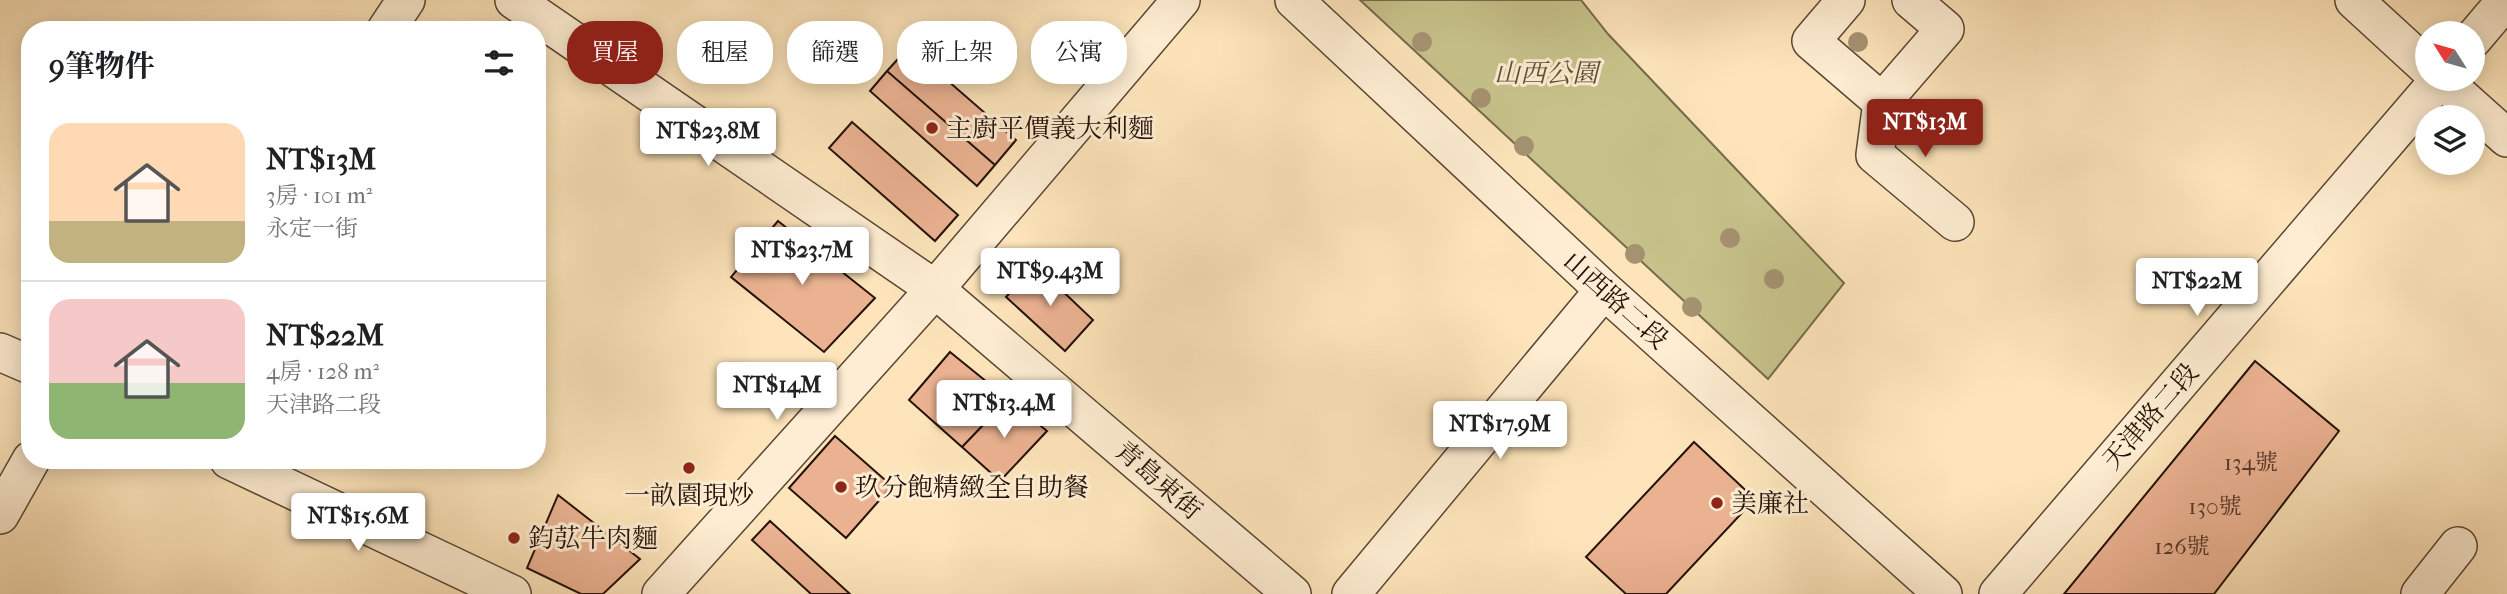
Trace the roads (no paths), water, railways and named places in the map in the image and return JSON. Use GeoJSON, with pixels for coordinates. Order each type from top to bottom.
{"type":"FeatureCollection","features":[{"type":"Feature","properties":{"kind":"street"},"geometry":{"type":"LineString","coordinates":[[392,21],[405,0]]}},
{"type":"Feature","properties":{"kind":"street","name":"青島東街"},"geometry":{"type":"LineString","coordinates":[[514,0],[545,21]]}},
{"type":"Feature","properties":{"kind":"street"},"geometry":{"type":"LineString","coordinates":[[661,594],[935,289],[1181,0]]}},
{"type":"Feature","properties":{"kind":"street","name":"山西路二段"},"geometry":{"type":"LineString","coordinates":[[1294,0],[1604,290],[1943,594]]}},
{"type":"Feature","properties":{"kind":"street"},"geometry":{"type":"LineString","coordinates":[[1911,0],[1945,29],[1882,102],[1875,155],[1955,222]]}},
{"type":"Feature","properties":{"kind":"street"},"geometry":{"type":"LineString","coordinates":[[2354,0],[2415,55]]}},
{"type":"Feature","properties":{"kind":"street"},"geometry":{"type":"LineString","coordinates":[[2485,24],[2505,0]]}},
{"type":"Feature","properties":{"kind":"street"},"geometry":{"type":"LineString","coordinates":[[1832,5],[1811,41],[1882,102]]}},
{"type":"Feature","properties":{"kind":"street","name":"青島東街"},"geometry":{"type":"LineString","coordinates":[[546,22],[935,289],[1292,594]]}},
{"type":"Feature","properties":{"kind":"street","name":"天津路二段"},"geometry":{"type":"LineString","coordinates":[[1998,594],[2430,91]]}},
{"type":"Feature","properties":{"kind":"street"},"geometry":{"type":"LineString","coordinates":[[2454,91],[2507,138]]}},
{"type":"Feature","properties":{"kind":"street"},"geometry":{"type":"LineString","coordinates":[[1351,594],[1604,290]]}},
{"type":"Feature","properties":{"kind":"street"},"geometry":{"type":"LineString","coordinates":[[0,352],[21,361]]}},
{"type":"Feature","properties":{"kind":"street"},"geometry":{"type":"LineString","coordinates":[[0,515],[26,469]]}},
{"type":"Feature","properties":{"kind":"street"},"geometry":{"type":"LineString","coordinates":[[248,469],[512,594]]}},
{"type":"Feature","properties":{"kind":"street"},"geometry":{"type":"LineString","coordinates":[[2420,594],[2458,546]]}},
{"type":"Feature","properties":{"kind":"place","name":"主廚平價義大利麵"},"geometry":{"type":"Point","coordinates":[932,128]}},
{"type":"Feature","properties":{"kind":"place","name":"一畝園現炒"},"geometry":{"type":"Point","coordinates":[689,468]}},
{"type":"Feature","properties":{"kind":"place","name":"玖分飽精緻全自助餐"},"geometry":{"type":"Point","coordinates":[841,487]}},
{"type":"Feature","properties":{"kind":"place","name":"美廉社"},"geometry":{"type":"Point","coordinates":[1717,503]}},
{"type":"Feature","properties":{"kind":"place","name":"鈞苰牛肉麵"},"geometry":{"type":"Point","coordinates":[514,538]}},
{"type":"Feature","properties":{"kind":"park label","name":"山西公園"},"geometry":{"type":"Point","coordinates":[1546,73]}}]}
